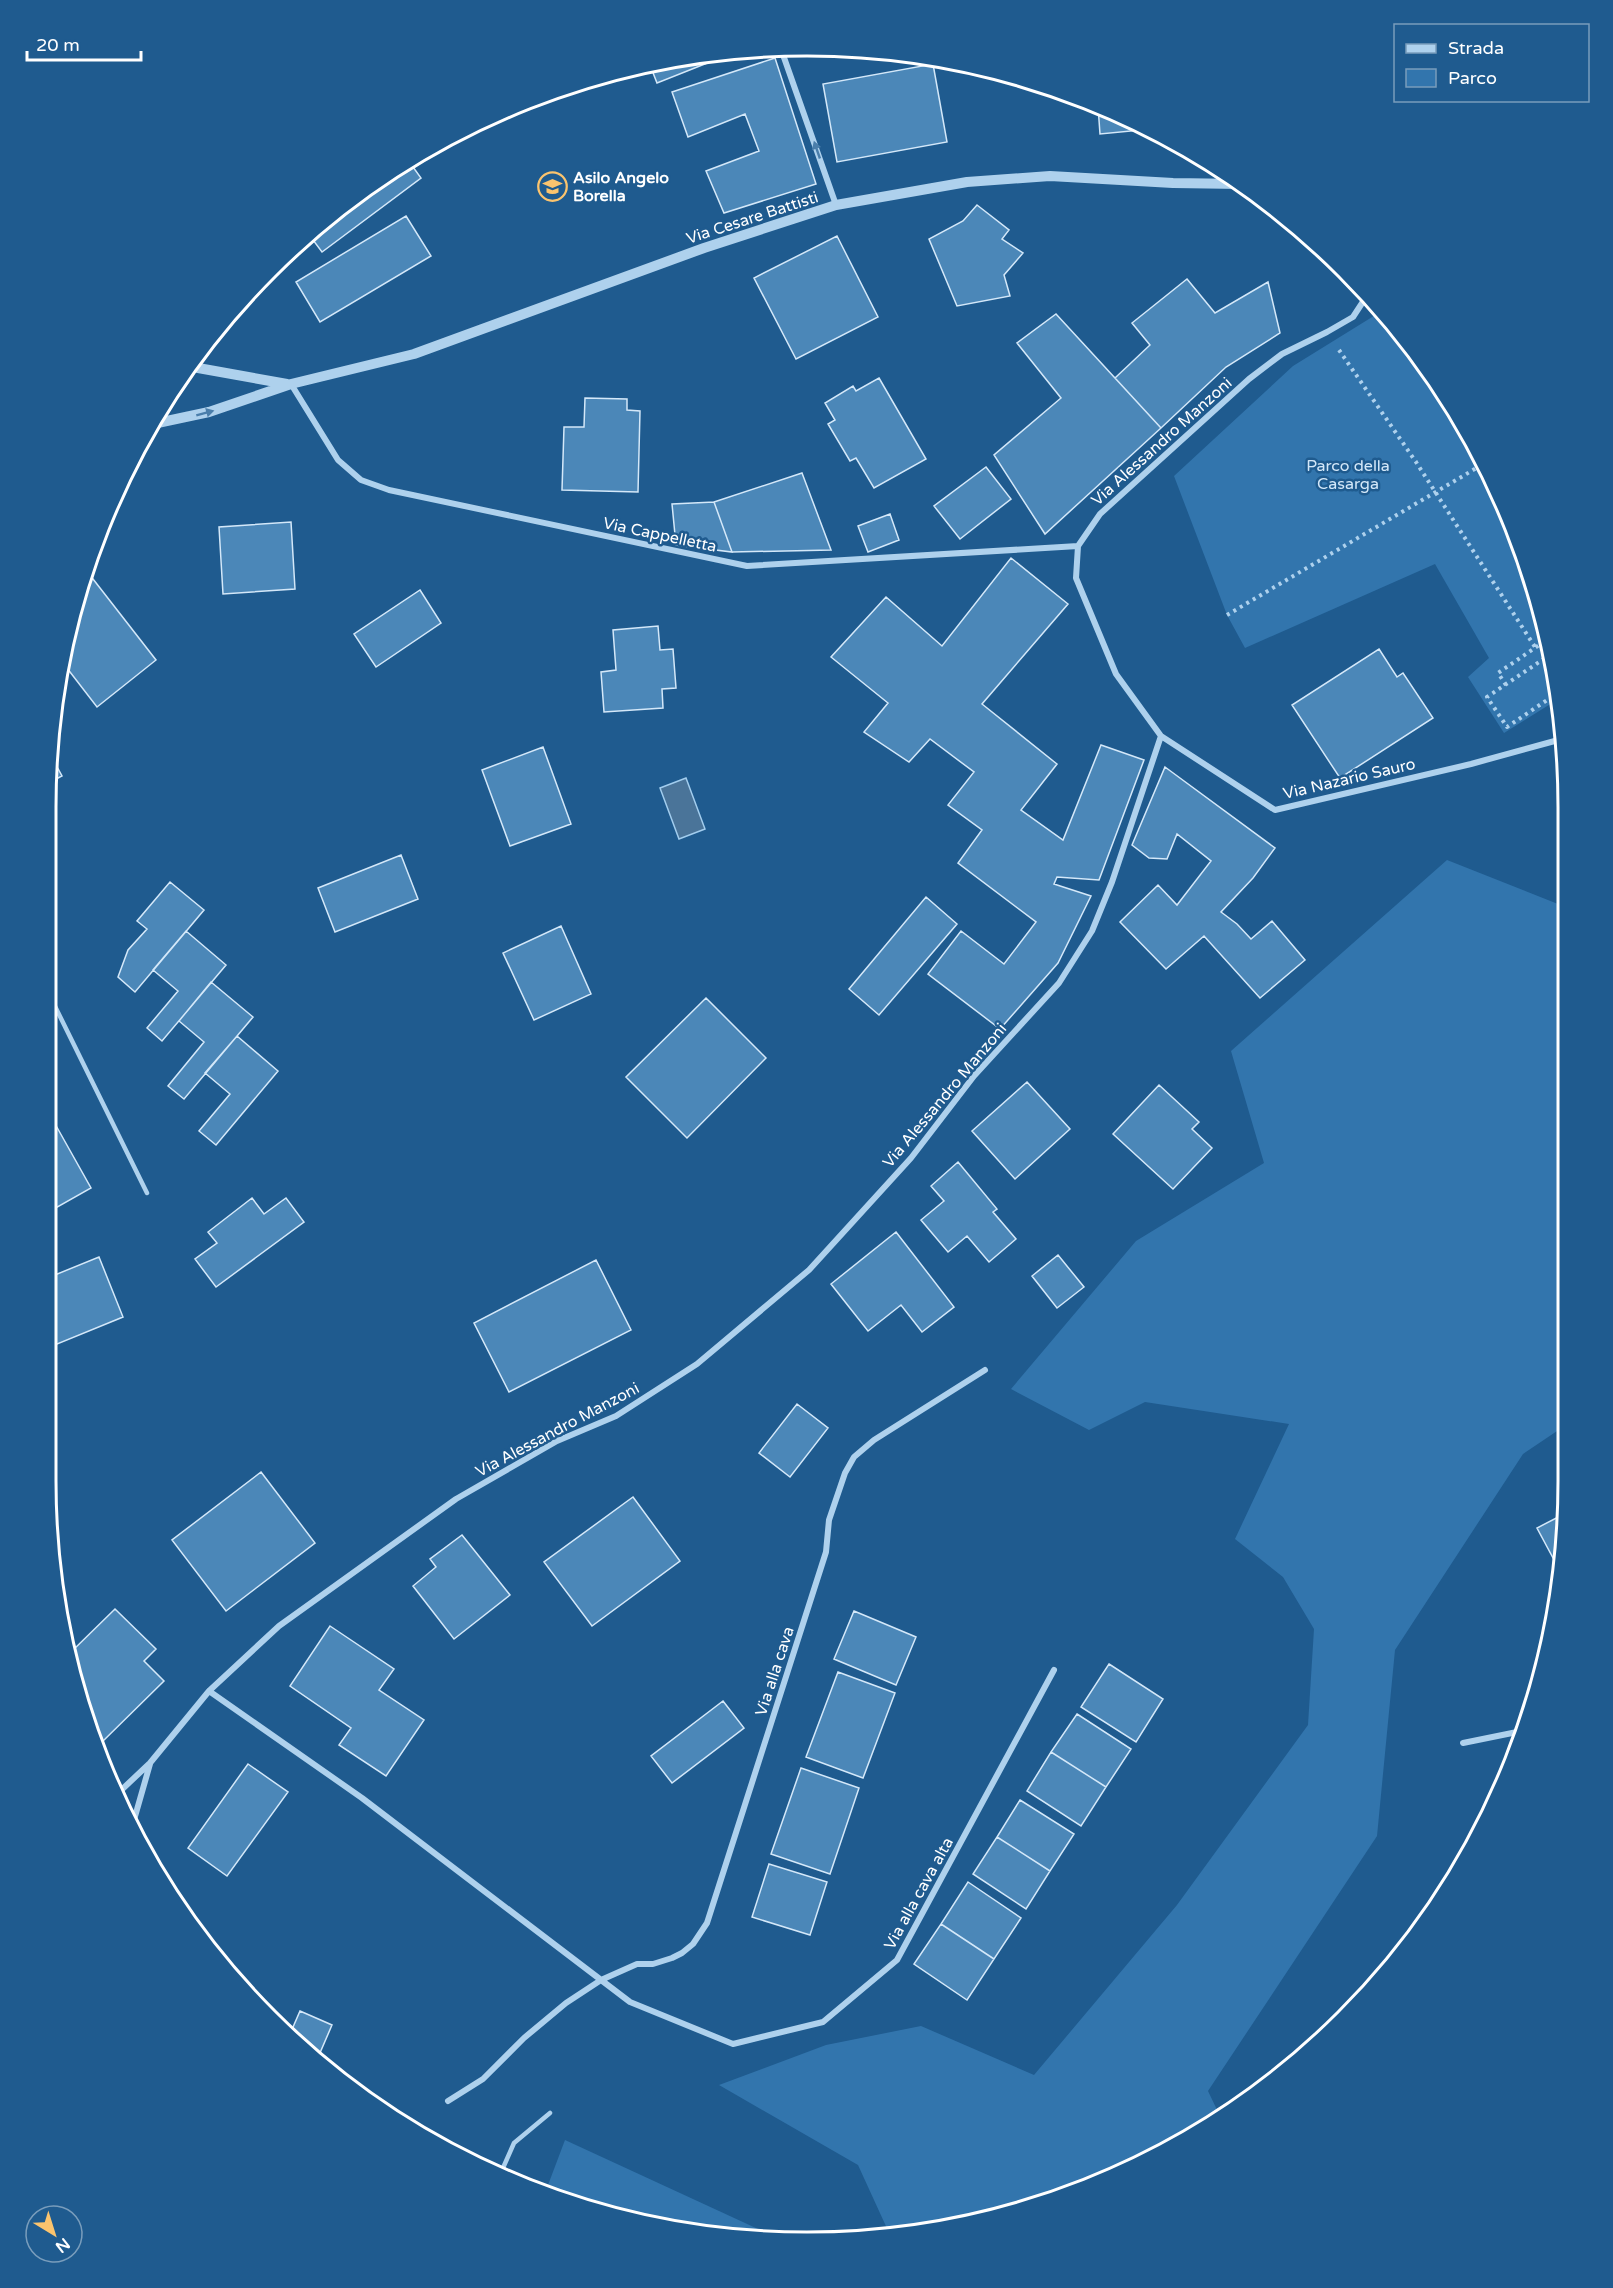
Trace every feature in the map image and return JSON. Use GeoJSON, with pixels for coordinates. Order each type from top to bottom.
{"type":"FeatureCollection","features":[{"type":"Feature","properties":{"kind":"street"},"geometry":{"type":"LineString","coordinates":[[784,56],[836,205]]}},
{"type":"Feature","properties":{"kind":"street","name":"Via Cesare Battisti"},"geometry":{"type":"LineString","coordinates":[[161,422],[209,412],[291,384],[414,354],[704,248],[836,205],[966,182],[1050,176],[1226,184]]}},
{"type":"Feature","properties":{"kind":"street","name":"Via Alessandro Manzoni"},"geometry":{"type":"LineString","coordinates":[[1078,546],[1100,514],[1249,379],[1282,354],[1353,317],[1363,302]]}},
{"type":"Feature","properties":{"kind":"street","name":"Via Cesare Battisti"},"geometry":{"type":"LineString","coordinates":[[197,368],[291,384]]}},
{"type":"Feature","properties":{"kind":"street","name":"Via Cappelletta"},"geometry":{"type":"LineString","coordinates":[[291,384],[338,460],[361,480],[389,490],[747,566],[1078,546]]}},
{"type":"Feature","properties":{"kind":"street"},"geometry":{"type":"LineString","coordinates":[[1078,546],[1076,578],[1116,674],[1161,736]]}},
{"type":"Feature","properties":{"kind":"street","name":"Via Alessandro Manzoni"},"geometry":{"type":"LineString","coordinates":[[122,1789],[150,1764],[209,1691],[279,1626],[456,1499],[557,1441],[616,1416],[688,1370],[809,1270],[911,1158],[974,1076],[1059,983],[1092,931],[1112,882],[1161,736]]}},
{"type":"Feature","properties":{"kind":"street","name":"Via Nazario Sauro"},"geometry":{"type":"LineString","coordinates":[[1161,736],[1275,810],[1472,764],[1554,741]]}},
{"type":"Feature","properties":{"kind":"street","name":"Via alla cava"},"geometry":{"type":"LineString","coordinates":[[448,2101],[483,2079],[524,2038],[566,2003],[601,1980],[637,1964],[653,1964],[672,1958],[693,1944],[707,1923],[826,1552],[829,1520],[836,1497],[854,1457],[874,1440],[985,1370]]}},
{"type":"Feature","properties":{"kind":"street","name":"Via alla cava alta"},"geometry":{"type":"LineString","coordinates":[[601,1980],[630,2002],[733,2044],[823,2022],[897,1960],[1054,1670]]}},
{"type":"Feature","properties":{"kind":"street"},"geometry":{"type":"LineString","coordinates":[[209,1691],[362,1798],[601,1980]]}},
{"type":"Feature","properties":{"kind":"street"},"geometry":{"type":"LineString","coordinates":[[1463,1743],[1514,1733]]}},
{"type":"Feature","properties":{"kind":"street"},"geometry":{"type":"LineString","coordinates":[[135,1817],[150,1764]]}},
{"type":"Feature","properties":{"kind":"lane"},"geometry":{"type":"LineString","coordinates":[[56,1008],[147,1193]]}},
{"type":"Feature","properties":{"kind":"lane"},"geometry":{"type":"LineString","coordinates":[[503,2168],[514,2143],[550,2112]]}},
{"type":"Feature","properties":{"kind":"path"},"geometry":{"type":"LineString","coordinates":[[1327,332],[1435,492],[1534,647]]}},
{"type":"Feature","properties":{"kind":"path"},"geometry":{"type":"LineString","coordinates":[[1227,615],[1477,468]]}},
{"type":"Feature","properties":{"kind":"path"},"geometry":{"type":"LineString","coordinates":[[1506,685],[1498,673],[1539,644]]}},
{"type":"Feature","properties":{"kind":"path"},"geometry":{"type":"LineString","coordinates":[[1543,660],[1486,697],[1507,728],[1549,698]]}},
{"type":"Feature","properties":{"kind":"green space","name":"Parco della Casarga"},"geometry":{"type":"Polygon","coordinates":[[[1375,315],[1402,349],[1431,389],[1457,431],[1500,519],[1518,565],[1532,612],[1550,704],[1504,733],[1468,677],[1489,658],[1435,564],[1245,648],[1227,615],[1174,476],[1293,366],[1375,315]]]}},
{"type":"Feature","properties":{"kind":"green space"},"geometry":{"type":"Polygon","coordinates":[[[1447,860],[1558,904],[1558,1430],[1523,1454],[1395,1650],[1377,1836],[1208,2091],[1217,2110],[1139,2155],[1048,2193],[953,2218],[887,2228],[858,2165],[719,2085],[826,2045],[921,2026],[1034,2075],[1177,1905],[1308,1725],[1314,1629],[1283,1577],[1235,1539],[1289,1424],[1145,1402],[1089,1430],[1011,1389],[1136,1241],[1264,1163],[1231,1051],[1447,860]]]}},
{"type":"Feature","properties":{"kind":"green space"},"geometry":{"type":"Polygon","coordinates":[[[565,2140],[762,2231],[708,2226],[660,2218],[612,2207],[548,2186],[565,2140]]]}},
{"type":"Feature","properties":{"kind":"shaded area"},"geometry":{"type":"Polygon","coordinates":[[[686,778],[705,829],[679,839],[660,788],[686,778]]]}},
{"type":"Feature","properties":{"kind":"building"},"geometry":{"type":"Polygon","coordinates":[[[775,58],[816,184],[724,213],[706,171],[759,151],[745,114],[688,137],[672,92],[775,58]]]}},
{"type":"Feature","properties":{"kind":"building"},"geometry":{"type":"Polygon","coordinates":[[[710,62],[657,83],[653,72],[710,62]]]}},
{"type":"Feature","properties":{"kind":"building"},"geometry":{"type":"Polygon","coordinates":[[[925,65],[933,67],[947,142],[837,162],[823,84],[925,65]]]}},
{"type":"Feature","properties":{"kind":"building"},"geometry":{"type":"Polygon","coordinates":[[[1099,115],[1134,131],[1100,134],[1099,115]]]}},
{"type":"Feature","properties":{"kind":"building"},"geometry":{"type":"Polygon","coordinates":[[[413,167],[421,178],[322,252],[313,240],[349,211],[413,167]]]}},
{"type":"Feature","properties":{"kind":"building"},"geometry":{"type":"Polygon","coordinates":[[[977,205],[1009,230],[1002,239],[1023,253],[1004,275],[1010,296],[957,306],[929,239],[963,221],[977,205]]]}},
{"type":"Feature","properties":{"kind":"building"},"geometry":{"type":"Polygon","coordinates":[[[406,216],[431,256],[320,322],[296,282],[406,216]]]}},
{"type":"Feature","properties":{"kind":"building"},"geometry":{"type":"Polygon","coordinates":[[[837,236],[878,317],[796,359],[754,278],[837,236]]]}},
{"type":"Feature","properties":{"kind":"building"},"geometry":{"type":"Polygon","coordinates":[[[1187,279],[1215,313],[1268,282],[1280,333],[1226,367],[1161,428],[1115,378],[1150,345],[1132,323],[1187,279]]]}},
{"type":"Feature","properties":{"kind":"building"},"geometry":{"type":"Polygon","coordinates":[[[1056,314],[1161,428],[1045,534],[994,455],[1061,398],[1017,343],[1056,314]]]}},
{"type":"Feature","properties":{"kind":"building"},"geometry":{"type":"Polygon","coordinates":[[[879,378],[926,459],[874,488],[856,458],[850,461],[828,424],[835,420],[825,403],[853,386],[856,391],[879,378]]]}},
{"type":"Feature","properties":{"kind":"building"},"geometry":{"type":"Polygon","coordinates":[[[585,398],[627,399],[627,410],[640,411],[638,492],[562,490],[564,427],[584,427],[585,398]]]}},
{"type":"Feature","properties":{"kind":"building"},"geometry":{"type":"Polygon","coordinates":[[[986,467],[1011,499],[960,539],[934,506],[986,467]]]}},
{"type":"Feature","properties":{"kind":"building"},"geometry":{"type":"Polygon","coordinates":[[[802,473],[831,550],[732,552],[714,502],[802,473]]]}},
{"type":"Feature","properties":{"kind":"building"},"geometry":{"type":"Polygon","coordinates":[[[714,502],[732,552],[676,545],[672,504],[714,502]]]}},
{"type":"Feature","properties":{"kind":"building"},"geometry":{"type":"Polygon","coordinates":[[[890,514],[899,540],[868,552],[858,526],[890,514]]]}},
{"type":"Feature","properties":{"kind":"building"},"geometry":{"type":"Polygon","coordinates":[[[291,522],[295,589],[223,594],[219,527],[291,522]]]}},
{"type":"Feature","properties":{"kind":"building"},"geometry":{"type":"Polygon","coordinates":[[[1011,558],[1068,604],[982,704],[1057,764],[1021,810],[1063,840],[1101,745],[1144,760],[1099,880],[1057,877],[1054,884],[1091,896],[1058,963],[1000,1029],[928,974],[961,931],[1004,964],[1036,922],[958,863],[982,830],[948,805],[974,772],[930,739],[909,762],[864,732],[888,703],[831,657],[886,597],[942,646],[1011,558]]]}},
{"type":"Feature","properties":{"kind":"building"},"geometry":{"type":"Polygon","coordinates":[[[91,577],[156,660],[97,707],[68,670],[91,577]]]}},
{"type":"Feature","properties":{"kind":"building"},"geometry":{"type":"Polygon","coordinates":[[[420,590],[441,623],[376,667],[354,634],[420,590]]]}},
{"type":"Feature","properties":{"kind":"building"},"geometry":{"type":"Polygon","coordinates":[[[658,626],[660,650],[673,649],[676,688],[662,689],[663,708],[604,712],[601,672],[616,670],[613,630],[658,626]]]}},
{"type":"Feature","properties":{"kind":"building"},"geometry":{"type":"Polygon","coordinates":[[[1379,649],[1397,677],[1403,673],[1433,718],[1340,778],[1292,705],[1379,649]]]}},
{"type":"Feature","properties":{"kind":"building"},"geometry":{"type":"Polygon","coordinates":[[[543,747],[571,824],[510,846],[482,770],[543,747]]]}},
{"type":"Feature","properties":{"kind":"building"},"geometry":{"type":"Polygon","coordinates":[[[57,766],[62,776],[57,779],[57,766]]]}},
{"type":"Feature","properties":{"kind":"building"},"geometry":{"type":"Polygon","coordinates":[[[1165,767],[1275,848],[1253,878],[1221,912],[1251,939],[1272,921],[1305,960],[1260,998],[1204,936],[1166,969],[1120,922],[1158,885],[1177,905],[1211,861],[1177,834],[1167,859],[1149,858],[1132,845],[1165,767]]]}},
{"type":"Feature","properties":{"kind":"building"},"geometry":{"type":"Polygon","coordinates":[[[401,855],[418,899],[335,932],[318,888],[401,855]]]}},
{"type":"Feature","properties":{"kind":"building"},"geometry":{"type":"Polygon","coordinates":[[[170,882],[204,910],[135,992],[118,977],[128,950],[147,929],[137,921],[170,882]]]}},
{"type":"Feature","properties":{"kind":"building"},"geometry":{"type":"Polygon","coordinates":[[[926,897],[957,924],[879,1015],[849,989],[926,897]]]}},
{"type":"Feature","properties":{"kind":"building"},"geometry":{"type":"Polygon","coordinates":[[[561,926],[591,994],[534,1020],[503,953],[561,926]]]}},
{"type":"Feature","properties":{"kind":"building"},"geometry":{"type":"Polygon","coordinates":[[[186,931],[226,965],[162,1041],[147,1028],[178,991],[153,970],[186,931]]]}},
{"type":"Feature","properties":{"kind":"building"},"geometry":{"type":"Polygon","coordinates":[[[211,982],[253,1017],[184,1099],[168,1086],[204,1042],[179,1021],[211,982]]]}},
{"type":"Feature","properties":{"kind":"building"},"geometry":{"type":"Polygon","coordinates":[[[706,998],[766,1058],[687,1138],[626,1077],[706,998]]]}},
{"type":"Feature","properties":{"kind":"building"},"geometry":{"type":"Polygon","coordinates":[[[237,1036],[278,1071],[216,1145],[199,1131],[230,1094],[205,1073],[237,1036]]]}},
{"type":"Feature","properties":{"kind":"building"},"geometry":{"type":"Polygon","coordinates":[[[1027,1082],[1070,1129],[1015,1179],[972,1131],[1027,1082]]]}},
{"type":"Feature","properties":{"kind":"building"},"geometry":{"type":"Polygon","coordinates":[[[1159,1085],[1199,1122],[1192,1129],[1212,1148],[1173,1189],[1113,1134],[1159,1085]]]}},
{"type":"Feature","properties":{"kind":"building"},"geometry":{"type":"Polygon","coordinates":[[[56,1126],[91,1188],[56,1208],[56,1126]]]}},
{"type":"Feature","properties":{"kind":"building"},"geometry":{"type":"Polygon","coordinates":[[[958,1162],[997,1209],[993,1212],[1016,1239],[989,1262],[967,1236],[948,1252],[921,1220],[944,1201],[931,1186],[958,1162]]]}},
{"type":"Feature","properties":{"kind":"building"},"geometry":{"type":"Polygon","coordinates":[[[252,1198],[264,1214],[286,1198],[304,1222],[216,1287],[195,1259],[217,1243],[208,1232],[252,1198]]]}},
{"type":"Feature","properties":{"kind":"building"},"geometry":{"type":"Polygon","coordinates":[[[896,1232],[954,1307],[922,1332],[901,1305],[868,1331],[831,1284],[896,1232]]]}},
{"type":"Feature","properties":{"kind":"building"},"geometry":{"type":"Polygon","coordinates":[[[1058,1255],[1084,1287],[1057,1308],[1032,1276],[1058,1255]]]}},
{"type":"Feature","properties":{"kind":"building"},"geometry":{"type":"Polygon","coordinates":[[[99,1257],[123,1317],[56,1344],[56,1275],[99,1257]]]}},
{"type":"Feature","properties":{"kind":"building"},"geometry":{"type":"Polygon","coordinates":[[[596,1260],[631,1330],[509,1392],[474,1323],[596,1260]]]}},
{"type":"Feature","properties":{"kind":"building"},"geometry":{"type":"Polygon","coordinates":[[[797,1404],[828,1428],[790,1477],[759,1453],[797,1404]]]}},
{"type":"Feature","properties":{"kind":"building"},"geometry":{"type":"Polygon","coordinates":[[[261,1472],[315,1543],[226,1611],[172,1540],[261,1472]]]}},
{"type":"Feature","properties":{"kind":"building"},"geometry":{"type":"Polygon","coordinates":[[[633,1497],[680,1561],[592,1626],[544,1562],[633,1497]]]}},
{"type":"Feature","properties":{"kind":"building"},"geometry":{"type":"Polygon","coordinates":[[[1557,1518],[1553,1558],[1537,1528],[1557,1518]]]}},
{"type":"Feature","properties":{"kind":"building"},"geometry":{"type":"Polygon","coordinates":[[[462,1535],[510,1595],[454,1639],[413,1586],[436,1567],[430,1559],[462,1535]]]}},
{"type":"Feature","properties":{"kind":"building"},"geometry":{"type":"Polygon","coordinates":[[[115,1609],[156,1649],[144,1661],[164,1681],[102,1742],[81,1676],[75,1648],[115,1609]]]}},
{"type":"Feature","properties":{"kind":"building"},"geometry":{"type":"Polygon","coordinates":[[[854,1611],[916,1637],[896,1685],[834,1659],[854,1611]]]}},
{"type":"Feature","properties":{"kind":"building"},"geometry":{"type":"Polygon","coordinates":[[[330,1626],[394,1669],[379,1690],[424,1720],[386,1776],[339,1745],[351,1728],[290,1686],[330,1626]]]}},
{"type":"Feature","properties":{"kind":"building"},"geometry":{"type":"Polygon","coordinates":[[[1109,1664],[1163,1699],[1136,1742],[1081,1707],[1109,1664]]]}},
{"type":"Feature","properties":{"kind":"building"},"geometry":{"type":"Polygon","coordinates":[[[838,1672],[895,1693],[863,1778],[806,1757],[838,1672]]]}},
{"type":"Feature","properties":{"kind":"building"},"geometry":{"type":"Polygon","coordinates":[[[723,1701],[744,1728],[672,1783],[651,1756],[723,1701]]]}},
{"type":"Feature","properties":{"kind":"building"},"geometry":{"type":"Polygon","coordinates":[[[1077,1714],[1131,1749],[1106,1787],[1051,1752],[1077,1714]]]}},
{"type":"Feature","properties":{"kind":"building"},"geometry":{"type":"Polygon","coordinates":[[[1051,1752],[1106,1787],[1081,1826],[1027,1791],[1051,1752]]]}},
{"type":"Feature","properties":{"kind":"building"},"geometry":{"type":"Polygon","coordinates":[[[248,1764],[288,1792],[227,1876],[188,1848],[248,1764]]]}},
{"type":"Feature","properties":{"kind":"building"},"geometry":{"type":"Polygon","coordinates":[[[801,1768],[859,1788],[830,1874],[771,1854],[801,1768]]]}},
{"type":"Feature","properties":{"kind":"building"},"geometry":{"type":"Polygon","coordinates":[[[1020,1800],[1074,1834],[1050,1871],[997,1837],[1020,1800]]]}},
{"type":"Feature","properties":{"kind":"building"},"geometry":{"type":"Polygon","coordinates":[[[997,1837],[1050,1871],[1026,1909],[973,1874],[997,1837]]]}},
{"type":"Feature","properties":{"kind":"building"},"geometry":{"type":"Polygon","coordinates":[[[769,1864],[827,1882],[810,1935],[752,1917],[769,1864]]]}},
{"type":"Feature","properties":{"kind":"building"},"geometry":{"type":"Polygon","coordinates":[[[968,1882],[1021,1918],[994,1959],[941,1924],[968,1882]]]}},
{"type":"Feature","properties":{"kind":"building"},"geometry":{"type":"Polygon","coordinates":[[[941,1924],[994,1959],[967,2000],[914,1964],[941,1924]]]}},
{"type":"Feature","properties":{"kind":"building"},"geometry":{"type":"Polygon","coordinates":[[[300,2011],[332,2025],[320,2053],[292,2029],[300,2011]]]}},
{"type":"Feature","properties":{"kind":"place","name":"Asilo Angelo Borella"},"geometry":{"type":"Point","coordinates":[552,186]}}]}
